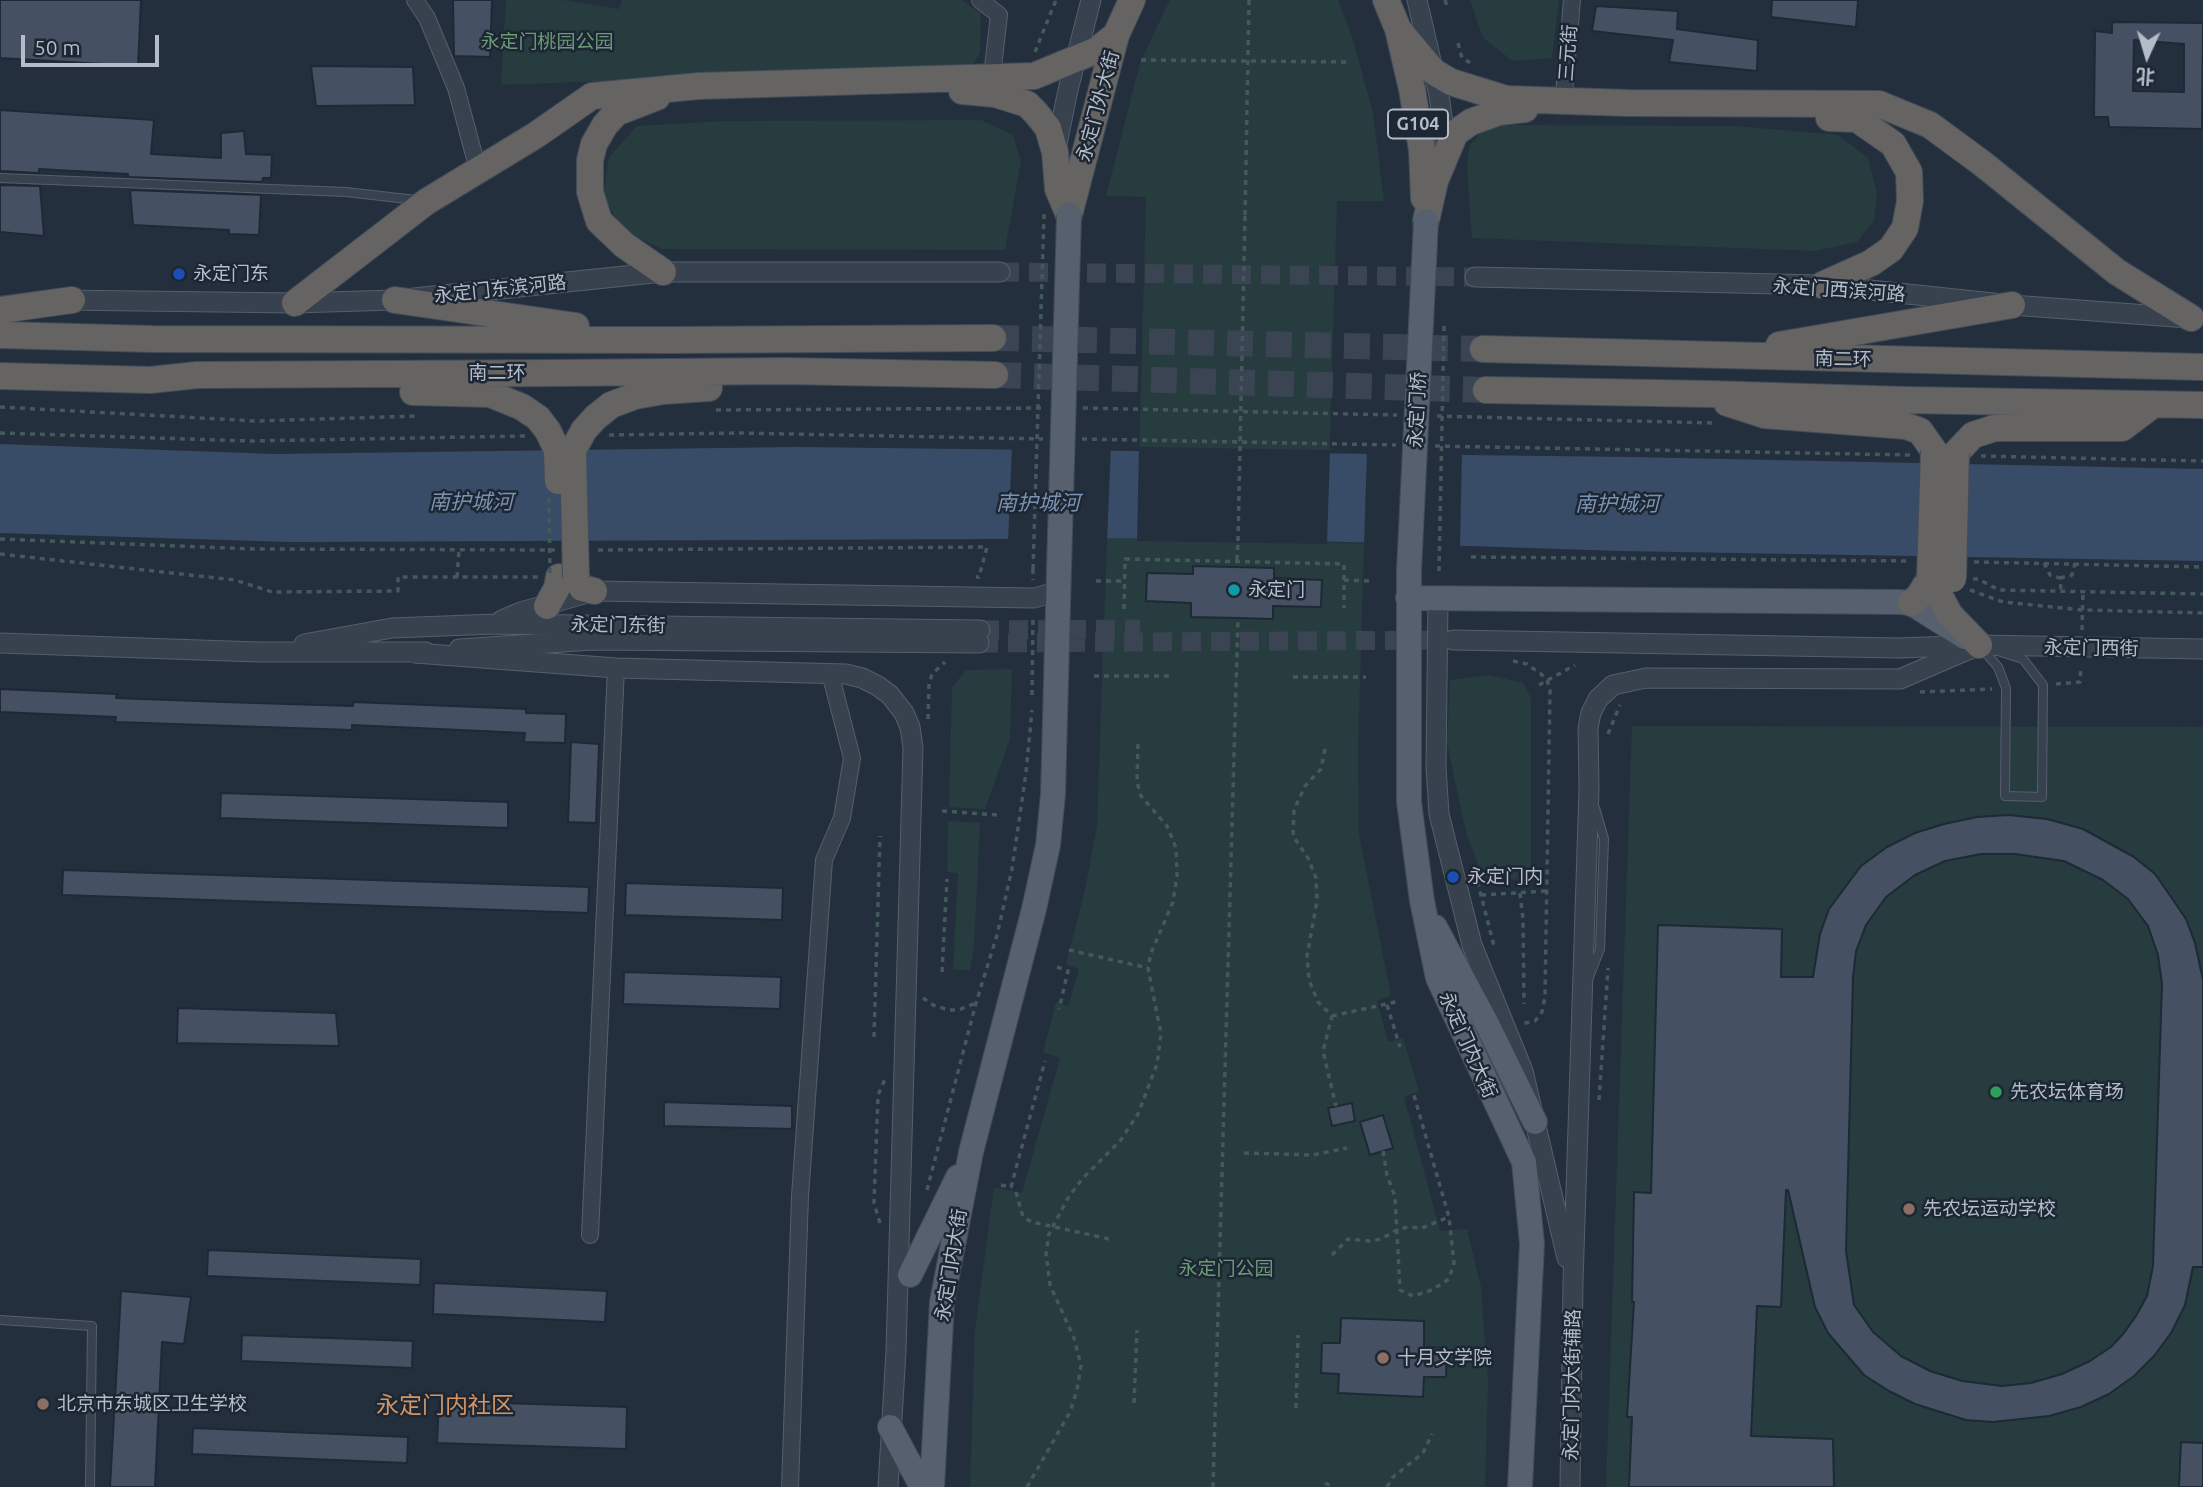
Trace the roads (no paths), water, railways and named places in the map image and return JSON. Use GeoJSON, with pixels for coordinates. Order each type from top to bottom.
{"type":"FeatureCollection","features":[{"type":"Feature","properties":{"kind":"highway","name":"永定门外大街"},"geometry":{"type":"LineString","coordinates":[[1057,215],[1116,35],[1132,0]]}},
{"type":"Feature","properties":{"kind":"highway","name":"G104"},"geometry":{"type":"LineString","coordinates":[[1386,0],[1398,29],[1412,89],[1422,150],[1426,221]]}},
{"type":"Feature","properties":{"kind":"highway"},"geometry":{"type":"LineString","coordinates":[[1398,29],[1434,72],[1451,82],[1506,99],[1857,119],[1871,127],[1893,144],[1909,172],[1910,201],[1905,228],[1891,249],[1871,263],[1822,285]]}},
{"type":"Feature","properties":{"kind":"highway"},"geometry":{"type":"LineString","coordinates":[[295,303],[426,202],[536,135],[592,96],[633,90],[699,86],[1034,76],[1097,50],[1116,35]]}},
{"type":"Feature","properties":{"kind":"highway"},"geometry":{"type":"LineString","coordinates":[[663,272],[624,245],[598,221],[590,192],[590,160],[594,144],[605,125],[616,113],[657,97],[944,90],[995,94],[1027,104],[1048,128],[1055,152],[1057,215]]}},
{"type":"Feature","properties":{"kind":"highway"},"geometry":{"type":"LineString","coordinates":[[1426,221],[1435,181],[1455,134],[1475,120],[1499,112],[1564,103],[1879,104],[1930,125],[2117,272],[2197,318]]}},
{"type":"Feature","properties":{"kind":"highway"},"geometry":{"type":"LineString","coordinates":[[0,310],[72,300]]}},
{"type":"Feature","properties":{"kind":"highway"},"geometry":{"type":"LineString","coordinates":[[396,300],[675,340]]}},
{"type":"Feature","properties":{"kind":"highway"},"geometry":{"type":"LineString","coordinates":[[1717,356],[2012,305]]}},
{"type":"Feature","properties":{"kind":"highway","name":"南二环"},"geometry":{"type":"LineString","coordinates":[[0,335],[165,339],[993,338]]}},
{"type":"Feature","properties":{"kind":"highway","name":"南二环"},"geometry":{"type":"LineString","coordinates":[[1483,349],[2203,367]]}},
{"type":"Feature","properties":{"kind":"highway"},"geometry":{"type":"LineString","coordinates":[[577,582],[573,450],[584,430],[598,426],[611,405],[635,396],[722,387],[786,372]]}},
{"type":"Feature","properties":{"kind":"highway","name":"南二环"},"geometry":{"type":"LineString","coordinates":[[0,376],[150,380],[197,375],[297,374],[786,372],[995,375]]}},
{"type":"Feature","properties":{"kind":"highway"},"geometry":{"type":"LineString","coordinates":[[297,374],[392,392],[491,394],[522,407],[534,427],[548,431],[557,450],[577,582]]}},
{"type":"Feature","properties":{"kind":"highway","name":"南二环"},"geometry":{"type":"LineString","coordinates":[[1486,390],[2203,405]]}},
{"type":"Feature","properties":{"kind":"highway"},"geometry":{"type":"LineString","coordinates":[[1710,394],[1740,409],[1764,415],[1906,426],[1920,431],[1945,454],[1941,570],[1950,615],[1979,646]]}},
{"type":"Feature","properties":{"kind":"highway"},"geometry":{"type":"LineString","coordinates":[[1945,454],[1973,435],[1995,428],[2122,428],[2154,404]]}},
{"type":"Feature","properties":{"kind":"highway"},"geometry":{"type":"LineString","coordinates":[[1911,603],[1941,570]]}},
{"type":"Feature","properties":{"kind":"highway"},"geometry":{"type":"LineString","coordinates":[[547,606],[557,588],[577,582]]}},
{"type":"Feature","properties":{"kind":"main road"},"geometry":{"type":"LineString","coordinates":[[1057,215],[1059,580]]}},
{"type":"Feature","properties":{"kind":"main road","name":"永定门桥"},"geometry":{"type":"LineString","coordinates":[[1408,598],[1426,221]]}},
{"type":"Feature","properties":{"kind":"main road","name":"永定门内大街"},"geometry":{"type":"LineString","coordinates":[[932,1487],[942,1302],[971,1152],[1048,845],[1053,794],[1059,580]]}},
{"type":"Feature","properties":{"kind":"main road"},"geometry":{"type":"LineString","coordinates":[[1408,598],[1911,603],[1979,646]]}},
{"type":"Feature","properties":{"kind":"main road","name":"永定门内大街"},"geometry":{"type":"LineString","coordinates":[[1408,598],[1409,802],[1422,901],[1438,978],[1524,1162],[1532,1244],[1520,1487]]}},
{"type":"Feature","properties":{"kind":"main road"},"geometry":{"type":"LineString","coordinates":[[1422,901],[1535,1122]]}},
{"type":"Feature","properties":{"kind":"main road"},"geometry":{"type":"LineString","coordinates":[[910,1275],[971,1152]]}},
{"type":"Feature","properties":{"kind":"main road"},"geometry":{"type":"LineString","coordinates":[[890,1427],[922,1487]]}},
{"type":"Feature","properties":{"kind":"street"},"geometry":{"type":"LineString","coordinates":[[415,0],[427,18],[456,88],[478,170]]}},
{"type":"Feature","properties":{"kind":"street"},"geometry":{"type":"LineString","coordinates":[[980,0],[999,15],[992,76]]}},
{"type":"Feature","properties":{"kind":"street","name":"永定门外大街"},"geometry":{"type":"LineString","coordinates":[[1055,152],[1091,0]]}},
{"type":"Feature","properties":{"kind":"street"},"geometry":{"type":"LineString","coordinates":[[1416,0],[1439,95],[1447,152]]}},
{"type":"Feature","properties":{"kind":"street","name":"三元街"},"geometry":{"type":"LineString","coordinates":[[1564,103],[1572,0]]}},
{"type":"Feature","properties":{"kind":"street","name":"永定门东滨河路"},"geometry":{"type":"LineString","coordinates":[[0,298],[295,303],[396,300],[663,272],[1000,272]]}},
{"type":"Feature","properties":{"kind":"street","name":"永定门西滨河路"},"geometry":{"type":"LineString","coordinates":[[1475,276],[1822,285],[2012,305],[2197,318]]}},
{"type":"Feature","properties":{"kind":"street"},"geometry":{"type":"LineString","coordinates":[[495,624],[520,612],[547,606],[577,582],[1034,598],[1059,580]]}},
{"type":"Feature","properties":{"kind":"street"},"geometry":{"type":"LineString","coordinates":[[1438,599],[1436,767],[1439,814],[1472,945],[1523,1071],[1573,1282]]}},
{"type":"Feature","properties":{"kind":"street","name":"永定门东街"},"geometry":{"type":"LineString","coordinates":[[0,643],[257,652],[415,653],[493,645],[592,640],[980,636],[495,624],[392,628],[257,652]]}},
{"type":"Feature","properties":{"kind":"street","name":"永定门西街"},"geometry":{"type":"LineString","coordinates":[[1453,634],[1899,636],[1979,646],[2203,649]]}},
{"type":"Feature","properties":{"kind":"street"},"geometry":{"type":"LineString","coordinates":[[1573,1282],[1589,788],[1588,728],[1598,699],[1613,685],[1646,678],[1900,679],[1979,646]]}},
{"type":"Feature","properties":{"kind":"street"},"geometry":{"type":"LineString","coordinates":[[415,653],[616,668],[830,674],[862,678],[884,690],[904,713],[913,738],[896,1352],[888,1487]]}},
{"type":"Feature","properties":{"kind":"street"},"geometry":{"type":"LineString","coordinates":[[590,1235],[616,668]]}},
{"type":"Feature","properties":{"kind":"street"},"geometry":{"type":"LineString","coordinates":[[790,1487],[800,1196],[824,860],[842,818],[852,758],[830,674]]}},
{"type":"Feature","properties":{"kind":"street"},"geometry":{"type":"LineString","coordinates":[[896,1352],[910,1275]]}},
{"type":"Feature","properties":{"kind":"street","name":"永定门内大街辅路"},"geometry":{"type":"LineString","coordinates":[[1570,1487],[1573,1282]]}},
{"type":"Feature","properties":{"kind":"lane"},"geometry":{"type":"LineString","coordinates":[[0,178],[346,192],[426,202]]}},
{"type":"Feature","properties":{"kind":"lane"},"geometry":{"type":"LineString","coordinates":[[1979,646],[2023,659],[2043,685],[2042,797],[2006,796],[2006,688],[1998,667],[1979,646]]}},
{"type":"Feature","properties":{"kind":"lane"},"geometry":{"type":"LineString","coordinates":[[0,1320],[92,1326],[90,1487]]}},
{"type":"Feature","properties":{"kind":"water","name":"南护城河"},"geometry":{"type":"Polygon","coordinates":[[[0,444],[274,454],[797,447],[1630,457],[2203,469],[2203,561],[1621,551],[1225,538],[291,542],[0,533],[0,444]]]}},
{"type":"Feature","properties":{"kind":"tunnel"},"geometry":{"type":"LineString","coordinates":[[1000,272],[1475,277]]}},
{"type":"Feature","properties":{"kind":"tunnel"},"geometry":{"type":"LineString","coordinates":[[993,338],[1483,349]]}},
{"type":"Feature","properties":{"kind":"tunnel"},"geometry":{"type":"LineString","coordinates":[[995,375],[1486,390]]}},
{"type":"Feature","properties":{"kind":"tunnel"},"geometry":{"type":"LineString","coordinates":[[980,630],[1140,629]]}},
{"type":"Feature","properties":{"kind":"tunnel"},"geometry":{"type":"LineString","coordinates":[[979,643],[1453,640]]}},
{"type":"Feature","properties":{"kind":"place","name":"永定门东"},"geometry":{"type":"Point","coordinates":[179,274]}},
{"type":"Feature","properties":{"kind":"place","name":"永定门"},"geometry":{"type":"Point","coordinates":[1234,590]}},
{"type":"Feature","properties":{"kind":"place","name":"永定门内"},"geometry":{"type":"Point","coordinates":[1453,877]}},
{"type":"Feature","properties":{"kind":"place","name":"先农坛体育场"},"geometry":{"type":"Point","coordinates":[1996,1092]}},
{"type":"Feature","properties":{"kind":"place","name":"先农坛运动学校"},"geometry":{"type":"Point","coordinates":[1909,1209]}},
{"type":"Feature","properties":{"kind":"place","name":"十月文学院"},"geometry":{"type":"Point","coordinates":[1383,1358]}},
{"type":"Feature","properties":{"kind":"place","name":"北京市东城区卫生学校"},"geometry":{"type":"Point","coordinates":[43,1404]}},
{"type":"Feature","properties":{"kind":"district","name":"永定门内社区"},"geometry":{"type":"Point","coordinates":[445,1405]}},
{"type":"Feature","properties":{"kind":"park label","name":"永定门桃园公园"},"geometry":{"type":"Point","coordinates":[547,42]}},
{"type":"Feature","properties":{"kind":"park label","name":"永定门公园"},"geometry":{"type":"Point","coordinates":[1226,1269]}}]}
